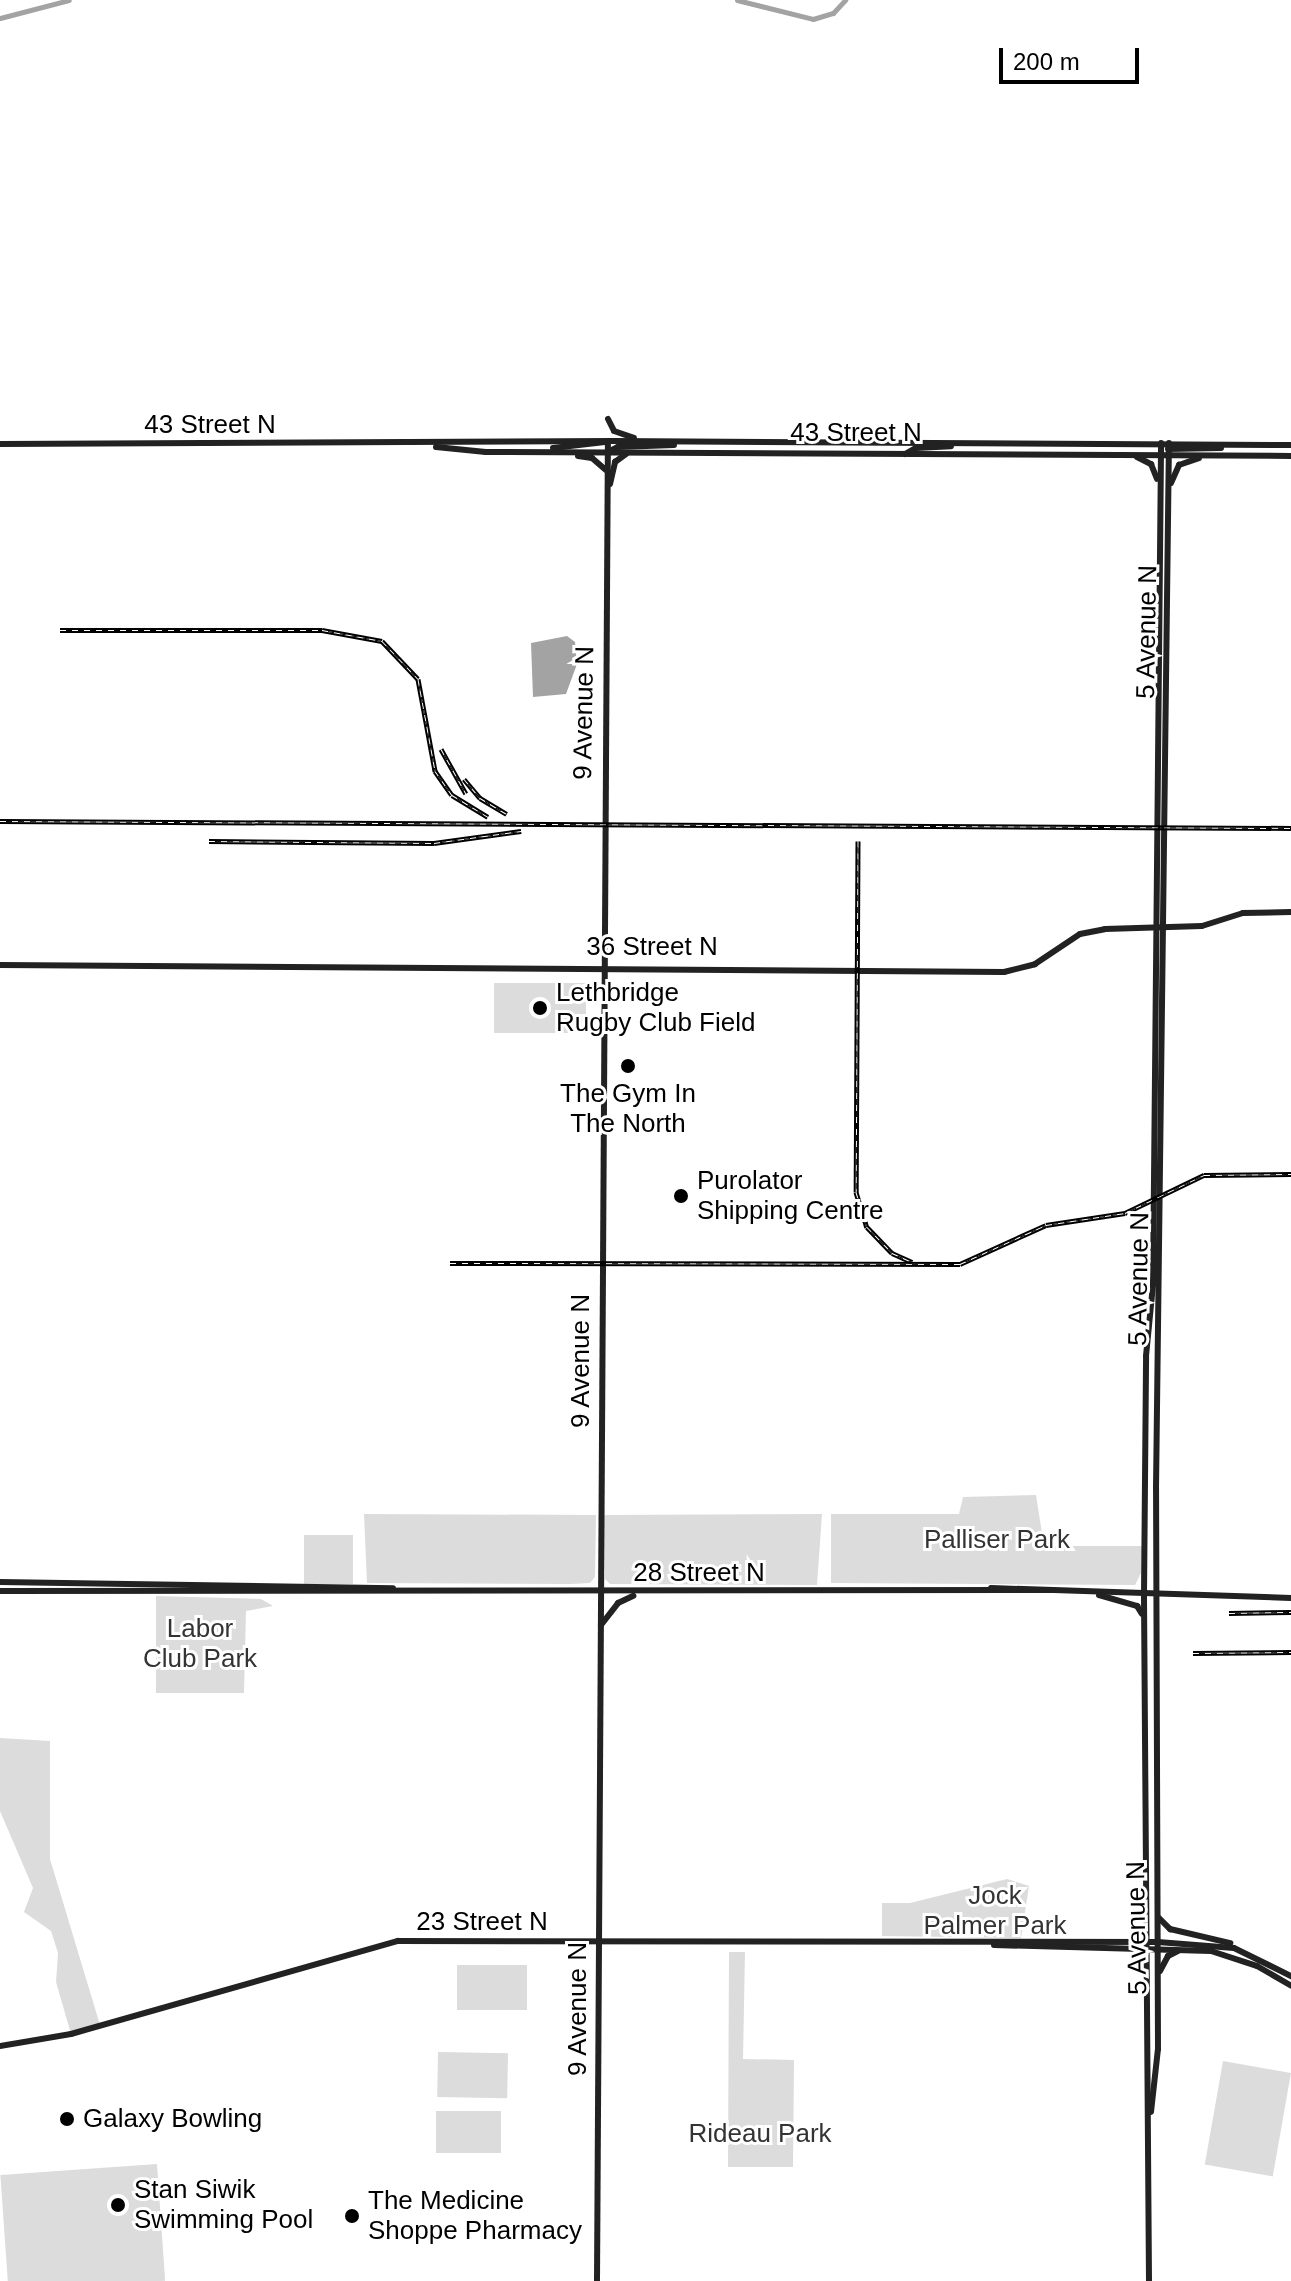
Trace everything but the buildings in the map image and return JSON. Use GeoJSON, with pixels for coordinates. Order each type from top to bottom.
{"type":"FeatureCollection","features":[{"type":"Feature","properties":{"kind":"main road"},"geometry":{"type":"LineString","coordinates":[[608,419],[614,431],[645,441]]}},
{"type":"Feature","properties":{"kind":"main road"},"geometry":{"type":"LineString","coordinates":[[523,452],[608,441]]}},
{"type":"Feature","properties":{"kind":"main road","name":"9 Avenue N"},"geometry":{"type":"LineString","coordinates":[[597,2281],[602,967],[608,441]]}},
{"type":"Feature","properties":{"kind":"main road"},"geometry":{"type":"LineString","coordinates":[[608,452],[618,447],[700,441]]}},
{"type":"Feature","properties":{"kind":"main road","name":"43 Street N"},"geometry":{"type":"LineString","coordinates":[[0,444],[421,445],[700,441],[990,443],[1166,449],[1291,445]]}},
{"type":"Feature","properties":{"kind":"main road"},"geometry":{"type":"LineString","coordinates":[[905,454],[916,448],[990,443]]}},
{"type":"Feature","properties":{"kind":"main road","name":"43 Street N"},"geometry":{"type":"LineString","coordinates":[[421,445],[523,452],[1131,455],[1166,449],[1216,455],[1291,456]]}},
{"type":"Feature","properties":{"kind":"main road","name":"5 Avenue N"},"geometry":{"type":"LineString","coordinates":[[1149,2281],[1149,1945],[1144,1595],[1169,490],[1166,449]]}},
{"type":"Feature","properties":{"kind":"main road","name":"5 Avenue N"},"geometry":{"type":"LineString","coordinates":[[1150,2115],[1157,2072],[1158,1983],[1156,1596],[1160,499],[1166,449]]}},
{"type":"Feature","properties":{"kind":"main road"},"geometry":{"type":"LineString","coordinates":[[567,452],[592,458],[607,470]]}},
{"type":"Feature","properties":{"kind":"main road"},"geometry":{"type":"LineString","coordinates":[[607,499],[615,462],[636,452]]}},
{"type":"Feature","properties":{"kind":"main road"},"geometry":{"type":"LineString","coordinates":[[1131,455],[1151,464],[1160,499]]}},
{"type":"Feature","properties":{"kind":"main road"},"geometry":{"type":"LineString","coordinates":[[1169,490],[1182,462],[1216,455]]}},
{"type":"Feature","properties":{"kind":"main road","name":"36 Street N"},"geometry":{"type":"LineString","coordinates":[[0,965],[1004,972],[1035,964],[1080,934],[1160,926],[1202,926],[1243,913],[1291,912]]}},
{"type":"Feature","properties":{"kind":"main road","name":"28 Street N"},"geometry":{"type":"LineString","coordinates":[[0,1582],[600,1593],[1051,1590],[1156,1596],[1291,1598]]}},
{"type":"Feature","properties":{"kind":"main road","name":"28 Street N"},"geometry":{"type":"LineString","coordinates":[[0,1591],[429,1591]]}},
{"type":"Feature","properties":{"kind":"main road"},"geometry":{"type":"LineString","coordinates":[[1084,1591],[1137,1606],[1145,1623]]}},
{"type":"Feature","properties":{"kind":"main road"},"geometry":{"type":"LineString","coordinates":[[599,1628],[618,1603],[640,1593]]}},
{"type":"Feature","properties":{"kind":"main road"},"geometry":{"type":"LineString","coordinates":[[1157,1914],[1170,1929],[1244,1950],[1291,1976]]}},
{"type":"Feature","properties":{"kind":"main road","name":"23 Street N"},"geometry":{"type":"LineString","coordinates":[[0,2046],[71,2034],[398,1941],[1158,1945]]}},
{"type":"Feature","properties":{"kind":"main road"},"geometry":{"type":"LineString","coordinates":[[1158,1945],[1244,1950]]}},
{"type":"Feature","properties":{"kind":"main road"},"geometry":{"type":"LineString","coordinates":[[1158,1945],[1246,1961],[1291,1986]]}},
{"type":"Feature","properties":{"kind":"main road"},"geometry":{"type":"LineString","coordinates":[[1158,1983],[1165,1960],[1182,1949]]}},
{"type":"Feature","properties":{"kind":"green space","name":"Lethbridge Rugby Club Field"},"geometry":{"type":"Polygon","coordinates":[[[494,983],[586,983],[586,1033],[494,1033],[494,983]]]}},
{"type":"Feature","properties":{"kind":"green space","name":"Palliser Park"},"geometry":{"type":"Polygon","coordinates":[[[1036,1495],[1044,1546],[1142,1546],[1141,1573],[1135,1585],[831,1583],[831,1514],[959,1514],[963,1497],[1036,1495]]]}},
{"type":"Feature","properties":{"kind":"green space"},"geometry":{"type":"Polygon","coordinates":[[[364,1514],[596,1515],[595,1577],[590,1583],[571,1584],[367,1583],[364,1514]]]}},
{"type":"Feature","properties":{"kind":"green space"},"geometry":{"type":"Polygon","coordinates":[[[822,1514],[817,1585],[610,1584],[605,1579],[604,1515],[822,1514]]]}},
{"type":"Feature","properties":{"kind":"green space"},"geometry":{"type":"Polygon","coordinates":[[[304,1535],[353,1535],[353,1584],[304,1584],[304,1535]]]}},
{"type":"Feature","properties":{"kind":"green space","name":"Labor Club Park"},"geometry":{"type":"Polygon","coordinates":[[[156,1596],[261,1599],[273,1606],[246,1611],[244,1693],[156,1693],[156,1596]]]}},
{"type":"Feature","properties":{"kind":"green space"},"geometry":{"type":"Polygon","coordinates":[[[0,1738],[50,1741],[50,1859],[100,2025],[71,2034],[56,1982],[58,1953],[51,1931],[24,1912],[33,1888],[0,1811],[0,1738]]]}},
{"type":"Feature","properties":{"kind":"green space","name":"Jock Palmer Park"},"geometry":{"type":"Polygon","coordinates":[[[1007,1879],[1029,1886],[1021,1938],[882,1936],[882,1903],[910,1903],[1007,1879]]]}},
{"type":"Feature","properties":{"kind":"green space","name":"Rideau Park"},"geometry":{"type":"Polygon","coordinates":[[[729,1952],[745,1952],[743,2059],[794,2060],[793,2167],[728,2167],[729,1952]]]}},
{"type":"Feature","properties":{"kind":"green space"},"geometry":{"type":"Polygon","coordinates":[[[457,1965],[527,1965],[527,2010],[457,2010],[457,1965]]]}},
{"type":"Feature","properties":{"kind":"green space"},"geometry":{"type":"Polygon","coordinates":[[[438,2052],[508,2053],[507,2098],[437,2097],[438,2052]]]}},
{"type":"Feature","properties":{"kind":"green space"},"geometry":{"type":"Polygon","coordinates":[[[1223,2061],[1291,2073],[1273,2176],[1205,2164],[1223,2061]]]}},
{"type":"Feature","properties":{"kind":"green space"},"geometry":{"type":"Polygon","coordinates":[[[436,2111],[501,2111],[501,2153],[436,2153],[436,2111]]]}},
{"type":"Feature","properties":{"kind":"green space"},"geometry":{"type":"Polygon","coordinates":[[[157,2164],[165,2281],[8,2281],[0,2175],[157,2164]]]}},
{"type":"Feature","properties":{"kind":"shaded area"},"geometry":{"type":"Polygon","coordinates":[[[567,636],[575,642],[577,664],[566,694],[533,697],[531,643],[567,636]]]}},
{"type":"Feature","properties":{"kind":"waterway"},"geometry":{"type":"LineString","coordinates":[[0,18],[69,0]]}},
{"type":"Feature","properties":{"kind":"waterway"},"geometry":{"type":"LineString","coordinates":[[737,0],[813,19],[833,13],[845,0]]}},
{"type":"Feature","properties":{"kind":"railway"},"geometry":{"type":"LineString","coordinates":[[60,630],[322,630],[382,641],[418,679],[435,771],[452,795],[488,817]]}},
{"type":"Feature","properties":{"kind":"railway"},"geometry":{"type":"LineString","coordinates":[[441,749],[466,794]]}},
{"type":"Feature","properties":{"kind":"railway"},"geometry":{"type":"LineString","coordinates":[[464,779],[480,798],[507,814]]}},
{"type":"Feature","properties":{"kind":"railway"},"geometry":{"type":"LineString","coordinates":[[0,821],[1291,828]]}},
{"type":"Feature","properties":{"kind":"railway"},"geometry":{"type":"LineString","coordinates":[[209,841],[434,843],[521,831]]}},
{"type":"Feature","properties":{"kind":"railway"},"geometry":{"type":"LineString","coordinates":[[858,841],[856,1192],[867,1227],[892,1253],[912,1262]]}},
{"type":"Feature","properties":{"kind":"railway"},"geometry":{"type":"LineString","coordinates":[[450,1263],[960,1264],[1046,1225],[1125,1213],[1204,1175],[1291,1174]]}},
{"type":"Feature","properties":{"kind":"railway"},"geometry":{"type":"LineString","coordinates":[[1229,1613],[1291,1612]]}},
{"type":"Feature","properties":{"kind":"railway"},"geometry":{"type":"LineString","coordinates":[[1193,1653],[1291,1652]]}},
{"type":"Feature","properties":{"kind":"place","name":"Lethbridge Rugby Club Field"},"geometry":{"type":"Point","coordinates":[540,1008]}},
{"type":"Feature","properties":{"kind":"place","name":"The Gym In The North"},"geometry":{"type":"Point","coordinates":[628,1066]}},
{"type":"Feature","properties":{"kind":"place","name":"Purolator Shipping Centre"},"geometry":{"type":"Point","coordinates":[681,1196]}},
{"type":"Feature","properties":{"kind":"place","name":"Galaxy Bowling"},"geometry":{"type":"Point","coordinates":[67,2119]}},
{"type":"Feature","properties":{"kind":"place","name":"Stan Siwik Swimming Pool"},"geometry":{"type":"Point","coordinates":[118,2205]}},
{"type":"Feature","properties":{"kind":"place","name":"The Medicine Shoppe Pharmacy"},"geometry":{"type":"Point","coordinates":[352,2216]}}]}
